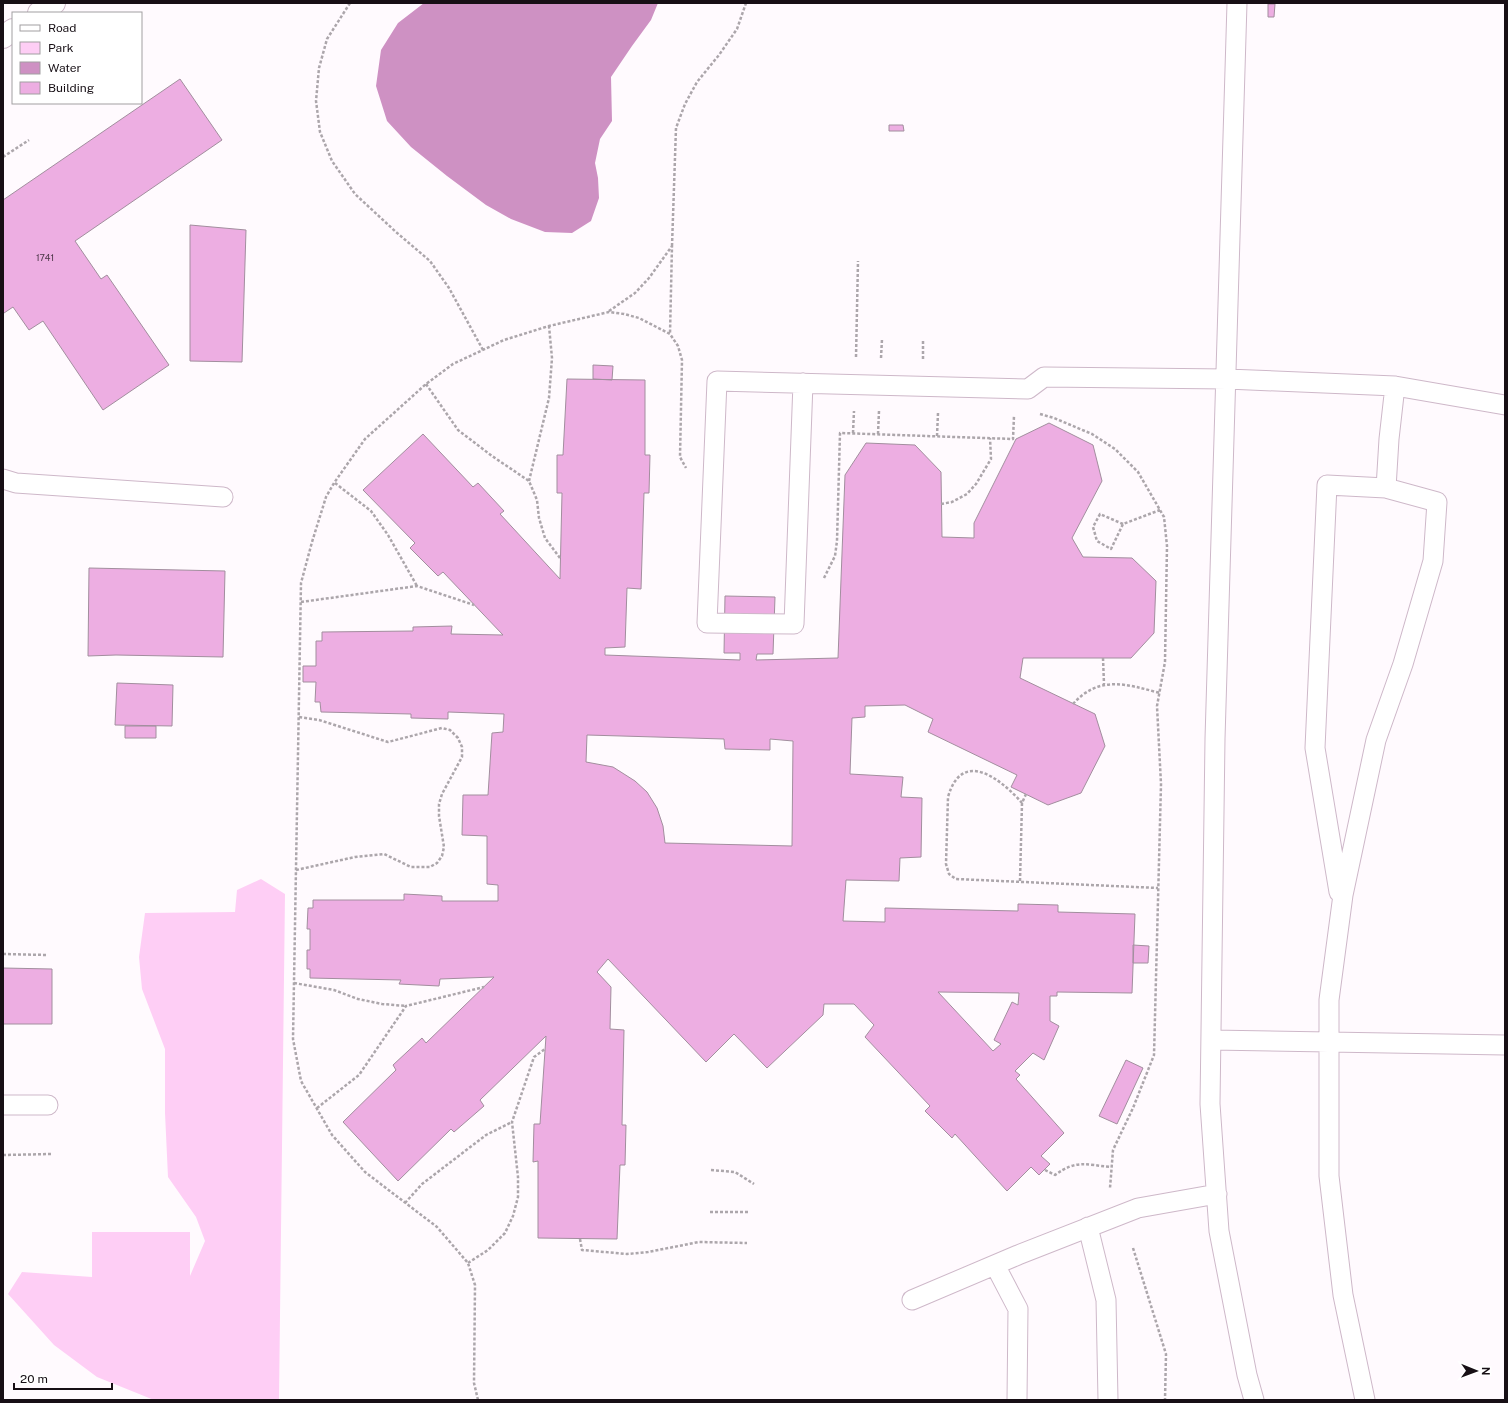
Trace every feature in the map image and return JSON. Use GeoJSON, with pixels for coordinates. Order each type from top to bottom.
{"type":"FeatureCollection","features":[{"type":"Feature","properties":{"kind":"main road"},"geometry":{"type":"LineString","coordinates":[[40,12],[54,3]]}},
{"type":"Feature","properties":{"kind":"main road"},"geometry":{"type":"LineString","coordinates":[[3,37],[12,31]]}},
{"type":"Feature","properties":{"kind":"lane"},"geometry":{"type":"LineString","coordinates":[[1237,3],[1227,379],[1215,738],[1210,1104],[1219,1232],[1247,1375],[1254,1400]]}},
{"type":"Feature","properties":{"kind":"lane"},"geometry":{"type":"LineString","coordinates":[[803,383],[794,624],[707,622],[716,381],[803,383],[1028,389],[1044,377],[1227,379],[1395,386],[1505,405]]}},
{"type":"Feature","properties":{"kind":"lane"},"geometry":{"type":"LineString","coordinates":[[1386,488],[1389,439],[1395,386]]}},
{"type":"Feature","properties":{"kind":"lane"},"geometry":{"type":"LineString","coordinates":[[3,479],[16,483],[223,496]]}},
{"type":"Feature","properties":{"kind":"lane"},"geometry":{"type":"LineString","coordinates":[[1341,904],[1315,748],[1327,485],[1386,488],[1437,502],[1432,561],[1403,664],[1376,740],[1341,904],[1329,1000],[1329,1176],[1343,1295],[1365,1400]]}},
{"type":"Feature","properties":{"kind":"lane"},"geometry":{"type":"LineString","coordinates":[[1211,1040],[1505,1045]]}},
{"type":"Feature","properties":{"kind":"lane"},"geometry":{"type":"LineString","coordinates":[[3,1106],[48,1105]]}},
{"type":"Feature","properties":{"kind":"lane"},"geometry":{"type":"LineString","coordinates":[[912,1300],[994,1265],[1138,1208],[1216,1194]]}},
{"type":"Feature","properties":{"kind":"lane"},"geometry":{"type":"LineString","coordinates":[[1088,1227],[1106,1300],[1108,1400]]}},
{"type":"Feature","properties":{"kind":"lane"},"geometry":{"type":"LineString","coordinates":[[994,1265],[1018,1309],[1017,1400]]}},
{"type":"Feature","properties":{"kind":"path"},"geometry":{"type":"LineString","coordinates":[[350,3],[327,39],[319,68],[316,101],[320,132],[332,161],[355,194],[430,261],[449,288],[483,350]]}},
{"type":"Feature","properties":{"kind":"path"},"geometry":{"type":"LineString","coordinates":[[670,334],[676,128],[685,104],[697,82],[719,55],[737,29],[746,3]]}},
{"type":"Feature","properties":{"kind":"path"},"geometry":{"type":"LineString","coordinates":[[3,156],[29,140]]}},
{"type":"Feature","properties":{"kind":"path"},"geometry":{"type":"LineString","coordinates":[[609,312],[635,292],[650,278],[672,246]]}},
{"type":"Feature","properties":{"kind":"path"},"geometry":{"type":"LineString","coordinates":[[856,364],[858,261]]}},
{"type":"Feature","properties":{"kind":"path"},"geometry":{"type":"LineString","coordinates":[[478,1400],[474,1383],[475,1285],[468,1263],[437,1227],[365,1172],[332,1135],[301,1081],[293,1038],[302,583],[312,542],[326,498],[334,483],[365,439],[399,406],[453,364],[504,340],[549,326],[609,312],[639,318],[670,334],[678,346],[682,360],[680,458],[687,469]]}},
{"type":"Feature","properties":{"kind":"path"},"geometry":{"type":"LineString","coordinates":[[529,480],[549,398],[552,358],[549,326]]}},
{"type":"Feature","properties":{"kind":"path"},"geometry":{"type":"LineString","coordinates":[[881,360],[882,339]]}},
{"type":"Feature","properties":{"kind":"path"},"geometry":{"type":"LineString","coordinates":[[922,361],[923,340]]}},
{"type":"Feature","properties":{"kind":"path"},"geometry":{"type":"LineString","coordinates":[[426,384],[458,430],[492,456],[529,480],[537,500],[539,518],[546,538],[560,558]]}},
{"type":"Feature","properties":{"kind":"path"},"geometry":{"type":"LineString","coordinates":[[681,401],[687,402]]}},
{"type":"Feature","properties":{"kind":"path"},"geometry":{"type":"LineString","coordinates":[[853,434],[854,410]]}},
{"type":"Feature","properties":{"kind":"path"},"geometry":{"type":"LineString","coordinates":[[878,434],[879,410]]}},
{"type":"Feature","properties":{"kind":"path"},"geometry":{"type":"LineString","coordinates":[[937,436],[938,412]]}},
{"type":"Feature","properties":{"kind":"path"},"geometry":{"type":"LineString","coordinates":[[837,541],[840,433],[1013,439],[1014,412]]}},
{"type":"Feature","properties":{"kind":"path"},"geometry":{"type":"LineString","coordinates":[[1036,412],[1092,434],[1115,449],[1138,472],[1164,517],[1167,546],[1165,662],[1157,706],[1161,784],[1154,1055],[1133,1108],[1114,1150],[1111,1167],[1110,1188]]}},
{"type":"Feature","properties":{"kind":"path"},"geometry":{"type":"LineString","coordinates":[[941,504],[952,502],[967,494],[976,484],[991,458],[990,438]]}},
{"type":"Feature","properties":{"kind":"path"},"geometry":{"type":"LineString","coordinates":[[334,483],[371,511],[388,535],[417,586]]}},
{"type":"Feature","properties":{"kind":"path"},"geometry":{"type":"LineString","coordinates":[[1123,524],[1100,514],[1093,527],[1097,541],[1111,549],[1123,524],[1160,510]]}},
{"type":"Feature","properties":{"kind":"path"},"geometry":{"type":"LineString","coordinates":[[301,602],[417,586],[474,605]]}},
{"type":"Feature","properties":{"kind":"path"},"geometry":{"type":"LineString","coordinates":[[1104,658],[1104,684]]}},
{"type":"Feature","properties":{"kind":"path"},"geometry":{"type":"LineString","coordinates":[[1073,704],[1082,694],[1092,688],[1104,684],[1120,685],[1160,693]]}},
{"type":"Feature","properties":{"kind":"path"},"geometry":{"type":"LineString","coordinates":[[296,870],[355,857],[384,854],[411,867],[430,867],[436,863],[442,856],[444,847],[439,816],[439,804],[442,794],[462,757],[462,747],[458,738],[450,730],[442,728],[388,742],[319,720],[299,717]]}},
{"type":"Feature","properties":{"kind":"path"},"geometry":{"type":"LineString","coordinates":[[1022,803],[1013,793],[993,777],[984,772],[974,771],[957,778],[948,797],[946,864],[950,874],[956,879],[1158,888]]}},
{"type":"Feature","properties":{"kind":"path"},"geometry":{"type":"LineString","coordinates":[[1020,881],[1022,803],[1026,794]]}},
{"type":"Feature","properties":{"kind":"path"},"geometry":{"type":"LineString","coordinates":[[3,954],[47,955]]}},
{"type":"Feature","properties":{"kind":"path"},"geometry":{"type":"LineString","coordinates":[[294,983],[334,990],[358,999],[382,1004],[406,1006],[484,987]]}},
{"type":"Feature","properties":{"kind":"path"},"geometry":{"type":"LineString","coordinates":[[317,1108],[359,1075],[406,1006]]}},
{"type":"Feature","properties":{"kind":"path"},"geometry":{"type":"LineString","coordinates":[[468,1263],[488,1250],[505,1233],[513,1216],[518,1197],[518,1177],[512,1122],[534,1057],[545,1050]]}},
{"type":"Feature","properties":{"kind":"path"},"geometry":{"type":"LineString","coordinates":[[405,1203],[422,1184],[486,1135],[512,1122]]}},
{"type":"Feature","properties":{"kind":"path"},"geometry":{"type":"LineString","coordinates":[[3,1155],[52,1154]]}},
{"type":"Feature","properties":{"kind":"path"},"geometry":{"type":"LineString","coordinates":[[1045,1170],[1055,1175],[1067,1167],[1078,1164],[1111,1167]]}},
{"type":"Feature","properties":{"kind":"path"},"geometry":{"type":"LineString","coordinates":[[711,1170],[736,1172],[754,1184]]}},
{"type":"Feature","properties":{"kind":"path"},"geometry":{"type":"LineString","coordinates":[[710,1212],[748,1212]]}},
{"type":"Feature","properties":{"kind":"path"},"geometry":{"type":"LineString","coordinates":[[580,1239],[582,1250],[627,1254],[648,1252],[699,1242],[747,1243]]}},
{"type":"Feature","properties":{"kind":"path"},"geometry":{"type":"LineString","coordinates":[[1132,1248],[1166,1354],[1165,1400]]}},
{"type":"Feature","properties":{"kind":"green space"},"geometry":{"type":"Polygon","coordinates":[[[261,879],[285,894],[279,1400],[154,1400],[97,1377],[54,1345],[8,1294],[22,1272],[92,1277],[92,1232],[190,1232],[190,1276],[205,1241],[196,1217],[168,1177],[165,1113],[165,1049],[142,989],[139,957],[145,913],[235,912],[237,890],[261,879]]]}},
{"type":"Feature","properties":{"kind":"water"},"geometry":{"type":"Polygon","coordinates":[[[424,3],[658,3],[651,20],[611,77],[612,121],[600,139],[595,163],[598,178],[599,198],[591,221],[572,233],[545,232],[511,219],[486,205],[447,176],[411,147],[387,121],[376,86],[381,50],[398,23],[424,3]]]}},
{"type":"Feature","properties":{"kind":"building"},"geometry":{"type":"Polygon","coordinates":[[[1268,4],[1275,4],[1274,17],[1268,17],[1268,4]]]}},
{"type":"Feature","properties":{"kind":"building"},"geometry":{"type":"Polygon","coordinates":[[[180,79],[222,140],[75,241],[101,279],[107,275],[169,365],[103,410],[43,321],[29,330],[13,307],[4,313],[3,312],[3,200],[180,79]]]}},
{"type":"Feature","properties":{"kind":"building"},"geometry":{"type":"Polygon","coordinates":[[[889,125],[903,125],[904,131],[889,131],[889,125]]]}},
{"type":"Feature","properties":{"kind":"building"},"geometry":{"type":"Polygon","coordinates":[[[190,225],[246,230],[242,362],[190,361],[190,225]]]}},
{"type":"Feature","properties":{"kind":"building"},"geometry":{"type":"Polygon","coordinates":[[[593,365],[613,366],[612,380],[593,379],[593,365]]]}},
{"type":"Feature","properties":{"kind":"building"},"geometry":{"type":"Polygon","coordinates":[[[567,379],[645,380],[645,455],[650,455],[649,493],[644,493],[641,589],[627,588],[625,647],[605,648],[605,655],[740,660],[740,653],[724,653],[725,596],[775,597],[773,654],[757,654],[756,660],[838,658],[845,475],[866,443],[915,445],[941,472],[942,537],[974,538],[974,523],[1016,439],[1049,423],[1093,445],[1102,481],[1072,538],[1083,557],[1132,558],[1156,581],[1154,633],[1131,658],[1023,658],[1020,678],[1095,714],[1105,746],[1081,793],[1048,805],[1011,787],[1017,775],[928,732],[933,719],[905,705],[865,706],[865,717],[852,718],[850,774],[903,777],[901,797],[922,798],[921,857],[900,858],[899,881],[846,880],[843,921],[885,922],[885,908],[1018,911],[1018,904],[1058,905],[1058,912],[1135,914],[1132,993],[1057,992],[1057,996],[1050,996],[1050,1021],[1059,1026],[1044,1060],[1033,1053],[1015,1071],[1020,1075],[1016,1079],[1064,1133],[1041,1156],[1050,1164],[1039,1175],[1031,1167],[1007,1191],[955,1134],[952,1138],[925,1111],[930,1106],[865,1037],[874,1025],[854,1004],[824,1004],[823,1015],[767,1068],[734,1034],[706,1062],[608,959],[597,972],[611,987],[610,1029],[624,1030],[622,1125],[626,1125],[625,1165],[620,1165],[617,1239],[538,1238],[538,1161],[533,1162],[534,1124],[540,1124],[546,1036],[480,1100],[484,1106],[454,1132],[451,1129],[398,1181],[343,1122],[396,1070],[393,1065],[422,1038],[426,1043],[494,977],[440,979],[439,986],[399,984],[401,980],[310,978],[310,969],[307,969],[307,950],[310,950],[310,929],[307,929],[308,908],[313,908],[313,900],[404,900],[404,894],[442,896],[442,901],[498,901],[498,885],[487,884],[487,836],[462,835],[463,795],[488,795],[492,733],[503,732],[504,714],[448,712],[448,719],[411,718],[411,714],[321,712],[320,702],[315,702],[316,682],[303,682],[303,666],[316,666],[316,641],[322,641],[322,632],[413,631],[413,627],[452,626],[451,634],[503,635],[443,572],[438,576],[410,548],[415,543],[363,490],[423,434],[473,487],[478,483],[504,511],[500,514],[560,579],[562,493],[557,493],[557,455],[563,455],[567,379]],[[587,735],[586,762],[613,767],[635,781],[647,792],[657,808],[663,826],[665,843],[792,846],[793,741],[770,739],[770,750],[725,749],[724,739],[587,735]],[[938,992],[993,1051],[1001,1044],[994,1040],[1012,1002],[1018,1005],[1019,993],[938,992]]]}},
{"type":"Feature","properties":{"kind":"building"},"geometry":{"type":"Polygon","coordinates":[[[89,568],[225,571],[223,657],[116,655],[88,656],[89,568]]]}},
{"type":"Feature","properties":{"kind":"building"},"geometry":{"type":"Polygon","coordinates":[[[117,683],[173,685],[172,726],[115,725],[117,683]]]}},
{"type":"Feature","properties":{"kind":"building"},"geometry":{"type":"Polygon","coordinates":[[[125,726],[156,726],[156,738],[125,738],[125,726]]]}},
{"type":"Feature","properties":{"kind":"building"},"geometry":{"type":"Polygon","coordinates":[[[1133,945],[1149,946],[1148,963],[1133,963],[1133,945]]]}},
{"type":"Feature","properties":{"kind":"building"},"geometry":{"type":"Polygon","coordinates":[[[3,968],[52,969],[52,1024],[3,1024],[3,968]]]}},
{"type":"Feature","properties":{"kind":"building"},"geometry":{"type":"Polygon","coordinates":[[[1126,1060],[1143,1068],[1117,1124],[1099,1116],[1126,1060]]]}}]}
